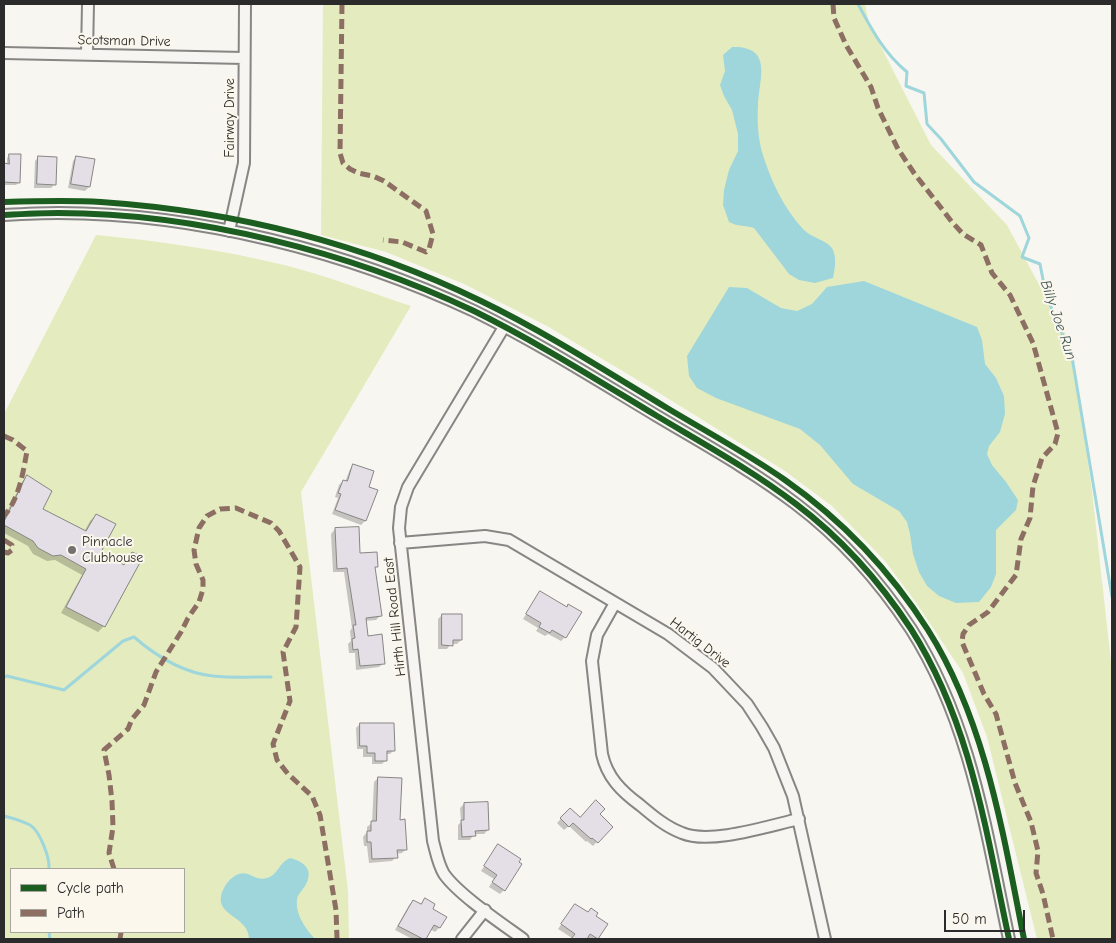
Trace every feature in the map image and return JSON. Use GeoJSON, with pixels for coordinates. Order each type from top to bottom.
{"type":"FeatureCollection","features":[{"type":"Feature","properties":{"kind":"street"},"geometry":{"type":"LineString","coordinates":[[87,54],[88,4]]}},
{"type":"Feature","properties":{"kind":"street","name":"Fairway Drive"},"geometry":{"type":"LineString","coordinates":[[229,231],[244,163],[246,4]]}},
{"type":"Feature","properties":{"kind":"street","name":"Scotsman Drive"},"geometry":{"type":"LineString","coordinates":[[4,53],[244,58]]}},
{"type":"Feature","properties":{"kind":"street"},"geometry":{"type":"LineString","coordinates":[[4,214],[60,213],[139,218],[229,231],[315,251],[397,278],[474,311],[553,354],[761,479],[798,505],[858,561],[888,596],[912,630],[934,669],[952,708],[966,750],[977,791],[1009,939]]}},
{"type":"Feature","properties":{"kind":"street","name":"Hirth Hill Road East"},"geometry":{"type":"LineString","coordinates":[[504,328],[408,487],[399,518],[400,543],[433,841],[440,865],[444,874],[460,891],[522,939]]}},
{"type":"Feature","properties":{"kind":"street","name":"Hartig Drive"},"geometry":{"type":"LineString","coordinates":[[400,543],[485,536],[509,540],[668,634],[713,668],[736,692],[762,727],[774,748],[791,788],[825,939]]}},
{"type":"Feature","properties":{"kind":"street"},"geometry":{"type":"LineString","coordinates":[[615,602],[597,635],[592,661],[602,754],[604,763],[616,785],[665,825],[694,837],[712,838],[799,820]]}},
{"type":"Feature","properties":{"kind":"street"},"geometry":{"type":"LineString","coordinates":[[462,939],[485,910]]}},
{"type":"Feature","properties":{"kind":"green space"},"geometry":{"type":"Polygon","coordinates":[[[323,4],[865,4],[869,23],[931,145],[1007,225],[1071,344],[1092,491],[1112,671],[1112,939],[1037,939],[987,737],[963,673],[917,604],[885,561],[832,506],[785,471],[547,326],[464,284],[386,252],[321,235],[323,4]]]}},
{"type":"Feature","properties":{"kind":"green space"},"geometry":{"type":"Polygon","coordinates":[[[96,235],[191,247],[284,265],[348,284],[411,306],[301,492],[348,891],[349,939],[4,939],[4,414],[96,235]]]}},
{"type":"Feature","properties":{"kind":"water"},"geometry":{"type":"Polygon","coordinates":[[[732,47],[745,48],[754,52],[759,58],[761,75],[758,123],[765,162],[778,193],[796,221],[806,232],[826,242],[834,251],[835,266],[833,278],[815,283],[799,280],[789,274],[754,228],[729,222],[723,205],[724,190],[729,170],[738,151],[738,134],[732,110],[720,85],[725,71],[723,55],[732,47]]]}},
{"type":"Feature","properties":{"kind":"water"},"geometry":{"type":"Polygon","coordinates":[[[864,281],[977,327],[982,340],[985,364],[996,378],[1004,396],[1005,414],[1000,432],[989,446],[987,454],[992,465],[1018,500],[1016,510],[996,530],[996,574],[991,587],[979,602],[956,603],[939,596],[927,586],[919,572],[913,554],[907,522],[899,511],[853,484],[820,445],[800,429],[716,398],[697,388],[689,376],[687,356],[729,287],[747,288],[781,308],[797,311],[812,304],[827,287],[864,281]]]}},
{"type":"Feature","properties":{"kind":"water"},"geometry":{"type":"Polygon","coordinates":[[[290,858],[300,862],[307,868],[308,881],[298,896],[297,905],[302,921],[315,939],[249,939],[248,932],[244,926],[228,913],[221,903],[221,896],[225,887],[231,879],[243,873],[257,878],[267,878],[283,862],[290,858]]]}},
{"type":"Feature","properties":{"kind":"building"},"geometry":{"type":"Polygon","coordinates":[[[9,154],[21,154],[20,183],[4,182],[4,163],[9,164],[9,154]]]}},
{"type":"Feature","properties":{"kind":"building"},"geometry":{"type":"Polygon","coordinates":[[[38,156],[57,157],[56,185],[37,184],[38,156]]]}},
{"type":"Feature","properties":{"kind":"building"},"geometry":{"type":"Polygon","coordinates":[[[76,156],[95,159],[90,187],[71,184],[76,156]]]}},
{"type":"Feature","properties":{"kind":"building"},"geometry":{"type":"Polygon","coordinates":[[[353,464],[374,471],[369,487],[378,490],[366,521],[335,510],[341,494],[338,493],[343,480],[347,481],[353,464]]]}},
{"type":"Feature","properties":{"kind":"building","name":"Pinnacle Clubhouse"},"geometry":{"type":"Polygon","coordinates":[[[27,475],[52,491],[43,509],[86,531],[96,514],[116,524],[101,552],[124,565],[132,552],[143,557],[105,627],[66,607],[86,569],[61,555],[53,556],[38,548],[33,541],[4,525],[27,475]]]}},
{"type":"Feature","properties":{"kind":"building"},"geometry":{"type":"Polygon","coordinates":[[[359,527],[360,553],[377,552],[378,567],[375,567],[382,616],[366,618],[368,636],[382,634],[385,664],[360,666],[358,649],[353,650],[352,639],[355,638],[353,625],[356,625],[347,568],[337,569],[335,528],[359,527]]]}},
{"type":"Feature","properties":{"kind":"building"},"geometry":{"type":"Polygon","coordinates":[[[540,591],[567,607],[568,604],[582,612],[566,638],[552,630],[550,633],[539,627],[541,623],[526,614],[540,591]]]}},
{"type":"Feature","properties":{"kind":"building"},"geometry":{"type":"Polygon","coordinates":[[[442,614],[462,614],[462,640],[453,640],[453,646],[442,645],[442,614]]]}},
{"type":"Feature","properties":{"kind":"building"},"geometry":{"type":"Polygon","coordinates":[[[360,723],[394,723],[395,751],[387,751],[387,761],[375,761],[375,753],[367,753],[367,746],[360,746],[360,723]]]}},
{"type":"Feature","properties":{"kind":"building"},"geometry":{"type":"Polygon","coordinates":[[[378,777],[402,778],[400,820],[405,819],[407,850],[397,850],[398,858],[372,859],[371,842],[367,842],[367,831],[371,831],[371,821],[376,821],[378,777]]]}},
{"type":"Feature","properties":{"kind":"building"},"geometry":{"type":"Polygon","coordinates":[[[596,800],[605,809],[600,814],[613,827],[598,843],[573,823],[569,827],[560,818],[570,808],[580,817],[596,800]]]}},
{"type":"Feature","properties":{"kind":"building"},"geometry":{"type":"Polygon","coordinates":[[[488,802],[489,830],[475,831],[476,836],[462,837],[461,820],[464,820],[464,803],[488,802]]]}},
{"type":"Feature","properties":{"kind":"building"},"geometry":{"type":"Polygon","coordinates":[[[498,844],[521,859],[519,862],[522,864],[505,891],[492,882],[497,875],[484,866],[498,844]]]}},
{"type":"Feature","properties":{"kind":"building"},"geometry":{"type":"Polygon","coordinates":[[[425,898],[435,904],[433,909],[447,917],[440,928],[434,925],[426,939],[423,939],[398,926],[413,900],[421,904],[425,898]]]}},
{"type":"Feature","properties":{"kind":"building"},"geometry":{"type":"Polygon","coordinates":[[[575,904],[588,912],[591,908],[598,913],[596,916],[608,924],[598,939],[590,934],[587,939],[571,939],[575,934],[561,924],[575,904]]]}},
{"type":"Feature","properties":{"kind":"waterway","name":"Billy Joe Run"},"geometry":{"type":"LineString","coordinates":[[858,4],[885,49],[907,72],[906,86],[924,93],[927,124],[974,182],[1020,216],[1029,238],[1022,257],[1040,264],[1046,295],[1072,357],[1112,597]]}},
{"type":"Feature","properties":{"kind":"waterway"},"geometry":{"type":"LineString","coordinates":[[4,677],[7,676],[64,690],[123,641],[134,637],[161,657],[191,671],[220,677],[271,677]]}},
{"type":"Feature","properties":{"kind":"waterway"},"geometry":{"type":"LineString","coordinates":[[4,816],[24,822],[34,828],[44,845],[49,868]]}},
{"type":"Feature","properties":{"kind":"waterway"},"geometry":{"type":"LineString","coordinates":[[49,933],[50,939]]}},
{"type":"Feature","properties":{"kind":"marked path"},"geometry":{"type":"LineString","coordinates":[[342,4],[340,153],[343,163],[358,173],[373,176],[384,181],[426,211],[433,234],[429,249],[426,252],[402,242],[383,240]]}},
{"type":"Feature","properties":{"kind":"marked path"},"geometry":{"type":"LineString","coordinates":[[833,4],[834,18],[846,45],[871,87],[878,108],[898,149],[952,222],[963,234],[981,245],[992,273],[1010,295],[1033,343],[1058,433],[1055,444],[1042,458],[1033,486],[1030,518],[1021,539],[1016,575],[988,612],[969,625],[963,634],[962,642],[984,694],[996,714],[1015,783],[1031,822],[1038,851],[1036,873],[1043,894],[1053,939]]}},
{"type":"Feature","properties":{"kind":"marked path"},"geometry":{"type":"LineString","coordinates":[[4,436],[13,440],[27,451],[17,494],[4,516]]}},
{"type":"Feature","properties":{"kind":"marked path"},"geometry":{"type":"LineString","coordinates":[[114,868],[109,853],[113,827],[112,801],[104,750],[128,729],[132,719],[144,705],[156,672],[199,602],[203,589],[203,580],[196,564],[194,550],[199,528],[207,516],[220,509],[236,508],[271,523],[279,531],[300,567],[296,627],[283,652],[290,701],[273,744],[277,760],[288,774],[312,796],[320,815],[336,910],[337,939]]}},
{"type":"Feature","properties":{"kind":"marked path"},"geometry":{"type":"LineString","coordinates":[[4,540],[12,545],[12,550],[8,553],[4,552]]}},
{"type":"Feature","properties":{"kind":"marked path"},"geometry":{"type":"LineString","coordinates":[[120,939],[121,933]]}},
{"type":"Feature","properties":{"kind":"cycle path"},"geometry":{"type":"LineString","coordinates":[[4,202],[101,202],[199,213],[296,233],[390,262],[436,280],[528,326],[742,452],[785,480],[846,530],[882,568],[914,609],[948,665],[965,702],[990,780],[1000,819],[1024,939]]}},
{"type":"Feature","properties":{"kind":"cycle path"},"geometry":{"type":"LineString","coordinates":[[4,215],[38,213],[111,215],[218,228],[324,254],[376,271],[474,311],[521,335],[728,458],[780,492],[829,531],[873,578],[911,629],[931,665],[948,702],[974,779],[1009,939]]}},
{"type":"Feature","properties":{"kind":"place","name":"Pinnacle Clubhouse"},"geometry":{"type":"Point","coordinates":[72,550]}}]}
